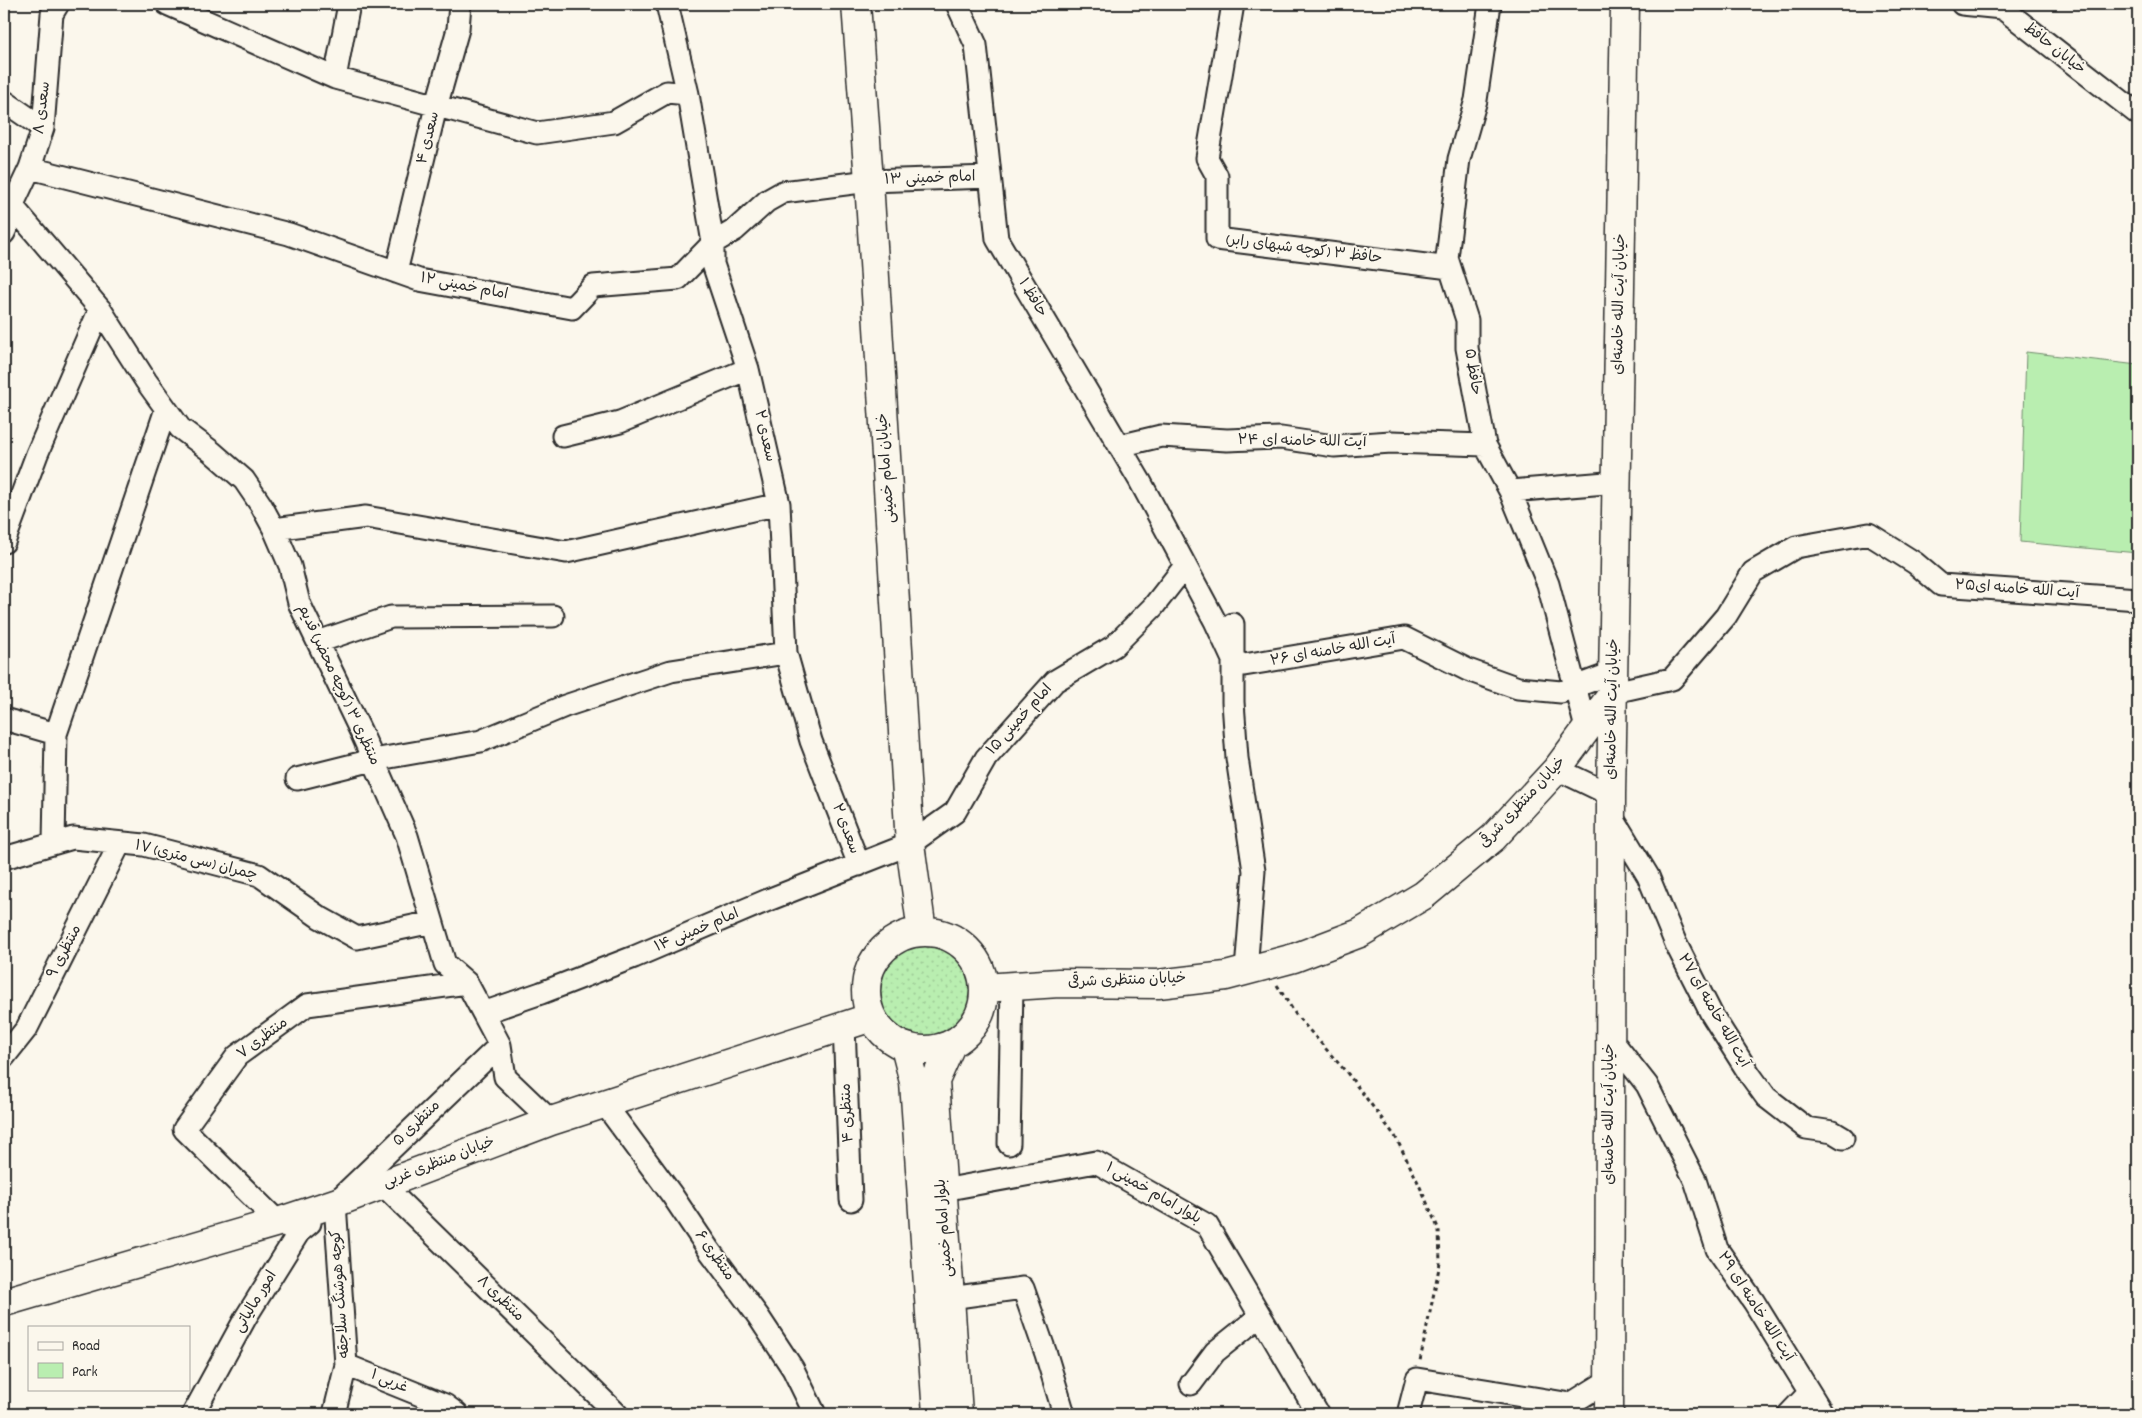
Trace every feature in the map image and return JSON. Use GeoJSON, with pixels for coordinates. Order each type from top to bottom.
{"type":"FeatureCollection","features":[{"type":"Feature","properties":{"kind":"main road","name":"خیابان امام خمینی"},"geometry":{"type":"LineString","coordinates":[[856,4],[869,182],[910,844],[922,932]]}},
{"type":"Feature","properties":{"kind":"main road","name":"خیابان آیت الله خامنه‌ای"},"geometry":{"type":"LineString","coordinates":[[1609,1414],[1611,805],[1625,4]]}},
{"type":"Feature","properties":{"kind":"main road","name":"خیابان منتظری شرقی"},"geometry":{"type":"LineString","coordinates":[[984,988],[1059,983],[1158,984],[1226,976],[1294,958],[1360,933],[1424,896],[1494,838],[1558,769],[1614,682]]}},
{"type":"Feature","properties":{"kind":"main road"},"geometry":{"type":"LineString","coordinates":[[922,932],[940,934],[957,942],[971,954],[980,970],[984,988],[982,1006],[976,1022],[965,1035],[950,1045],[936,1050],[920,1050],[905,1047],[892,1040],[880,1030],[872,1017],[866,998],[867,979],[874,961],[886,946],[903,936],[922,932]]}},
{"type":"Feature","properties":{"kind":"main road","name":"خیابان منتظری غربی"},"geometry":{"type":"LineString","coordinates":[[4,1302],[288,1227],[334,1203],[550,1121],[872,1017]]}},
{"type":"Feature","properties":{"kind":"main road","name":"بلوار امام خمینی"},"geometry":{"type":"LineString","coordinates":[[950,1045],[935,1081],[958,1414]]}},
{"type":"Feature","properties":{"kind":"main road","name":"بلوار امام خمینی"},"geometry":{"type":"LineString","coordinates":[[905,1047],[914,1082],[938,1414]]}},
{"type":"Feature","properties":{"kind":"street","name":"سعدی ۸"},"geometry":{"type":"LineString","coordinates":[[4,233],[11,204],[30,168],[44,128],[52,14],[58,4]]}},
{"type":"Feature","properties":{"kind":"street"},"geometry":{"type":"LineString","coordinates":[[167,4],[334,78],[537,133],[614,122],[666,92],[688,94]]}},
{"type":"Feature","properties":{"kind":"street"},"geometry":{"type":"LineString","coordinates":[[334,78],[348,4]]}},
{"type":"Feature","properties":{"kind":"street","name":"سعدی ۴"},"geometry":{"type":"LineString","coordinates":[[396,272],[436,107],[458,29],[460,4]]}},
{"type":"Feature","properties":{"kind":"street","name":"سعدی ۲"},"geometry":{"type":"LineString","coordinates":[[667,4],[688,94],[713,243],[713,264],[748,369],[779,504],[786,653],[811,741],[858,865]]}},
{"type":"Feature","properties":{"kind":"street","name":"حافظ ۱"},"geometry":{"type":"LineString","coordinates":[[957,4],[976,44],[997,239],[1119,446],[1185,566]]}},
{"type":"Feature","properties":{"kind":"street","name":"حافظ ۳ (کوچه شبهای رابر)"},"geometry":{"type":"LineString","coordinates":[[1233,4],[1207,158],[1217,176],[1217,239],[1450,268]]}},
{"type":"Feature","properties":{"kind":"street","name":"حافظ ۵"},"geometry":{"type":"LineString","coordinates":[[1490,4],[1476,100],[1459,158],[1447,258],[1467,320],[1467,348],[1485,445],[1510,491],[1548,584],[1586,728]]}},
{"type":"Feature","properties":{"kind":"street","name":"خیابان حافظ"},"geometry":{"type":"LineString","coordinates":[[1962,4],[1998,6],[2138,114]]}},
{"type":"Feature","properties":{"kind":"street"},"geometry":{"type":"LineString","coordinates":[[4,101],[44,128]]}},
{"type":"Feature","properties":{"kind":"street","name":"امام خمینی ۱۲"},"geometry":{"type":"LineString","coordinates":[[30,168],[289,234],[419,280],[572,308],[593,286],[678,279],[713,243],[735,230],[767,200],[783,192],[869,182]]}},
{"type":"Feature","properties":{"kind":"street","name":"امام خمینی ۱۳"},"geometry":{"type":"LineString","coordinates":[[869,182],[990,177]]}},
{"type":"Feature","properties":{"kind":"street","name":"منتظری ۳ (کوچه محضر) قدیم"},"geometry":{"type":"LineString","coordinates":[[11,204],[100,309],[180,428],[212,452],[244,480],[274,529],[290,566],[299,603],[374,760],[406,836],[445,964],[467,983],[500,1045],[505,1077],[550,1121]]}},
{"type":"Feature","properties":{"kind":"street"},"geometry":{"type":"LineString","coordinates":[[4,542],[37,454],[100,309]]}},
{"type":"Feature","properties":{"kind":"street"},"geometry":{"type":"LineString","coordinates":[[563,436],[620,422],[748,369]]}},
{"type":"Feature","properties":{"kind":"street"},"geometry":{"type":"LineString","coordinates":[[54,843],[56,734],[166,409]]}},
{"type":"Feature","properties":{"kind":"street","name":"آیت الله خامنه ای ۲۴"},"geometry":{"type":"LineString","coordinates":[[1119,446],[1161,436],[1227,440],[1281,438],[1334,446],[1391,442],[1485,445]]}},
{"type":"Feature","properties":{"kind":"street"},"geometry":{"type":"LineString","coordinates":[[1510,491],[1618,482]]}},
{"type":"Feature","properties":{"kind":"street"},"geometry":{"type":"LineString","coordinates":[[274,529],[366,517],[566,552],[779,504]]}},
{"type":"Feature","properties":{"kind":"street","name":"آیت الله خامنه ای۲۵"},"geometry":{"type":"LineString","coordinates":[[1614,682],[1672,679],[1726,616],[1753,572],[1796,547],[1869,534],[1915,563],[1941,585],[2138,599]]}},
{"type":"Feature","properties":{"kind":"street"},"geometry":{"type":"LineString","coordinates":[[1185,566],[1215,621],[1233,660]]}},
{"type":"Feature","properties":{"kind":"street","name":"امام خمینی ۱۵"},"geometry":{"type":"LineString","coordinates":[[910,844],[955,812],[986,758],[1055,681],[1114,646],[1153,607],[1185,566]]}},
{"type":"Feature","properties":{"kind":"street"},"geometry":{"type":"LineString","coordinates":[[318,642],[391,617],[553,616]]}},
{"type":"Feature","properties":{"kind":"street"},"geometry":{"type":"LineString","coordinates":[[1233,624],[1233,702],[1238,758],[1254,871],[1255,968]]}},
{"type":"Feature","properties":{"kind":"street","name":"آیت الله خامنه ای ۲۶"},"geometry":{"type":"LineString","coordinates":[[1233,660],[1244,665],[1404,638],[1468,670],[1518,688],[1560,692],[1614,682]]}},
{"type":"Feature","properties":{"kind":"street"},"geometry":{"type":"LineString","coordinates":[[297,779],[374,760],[481,740],[564,706],[671,670],[786,653]]}},
{"type":"Feature","properties":{"kind":"street"},"geometry":{"type":"LineString","coordinates":[[4,719],[56,734]]}},
{"type":"Feature","properties":{"kind":"street"},"geometry":{"type":"LineString","coordinates":[[1558,769],[1611,805]]}},
{"type":"Feature","properties":{"kind":"street","name":"آیت الله خامنه ای ۲۷"},"geometry":{"type":"LineString","coordinates":[[1611,805],[1648,876],[1676,944],[1712,1015],[1750,1075],[1766,1097],[1784,1114],[1806,1128],[1833,1132],[1843,1138]]}},
{"type":"Feature","properties":{"kind":"street","name":"چمران (سی متری) ۱۷"},"geometry":{"type":"LineString","coordinates":[[4,858],[73,838],[144,845],[259,875],[319,917],[357,938],[432,922]]}},
{"type":"Feature","properties":{"kind":"street","name":"منتظری ۹"},"geometry":{"type":"LineString","coordinates":[[4,1057],[27,1028],[120,843]]}},
{"type":"Feature","properties":{"kind":"street","name":"امام خمینی ۱۴"},"geometry":{"type":"LineString","coordinates":[[483,1013],[634,957],[768,900],[910,844]]}},
{"type":"Feature","properties":{"kind":"street","name":"منتظری ۷"},"geometry":{"type":"LineString","coordinates":[[288,1227],[184,1128],[237,1056],[307,1006],[467,983]]}},
{"type":"Feature","properties":{"kind":"street"},"geometry":{"type":"LineString","coordinates":[[1009,1144],[1012,986]]}},
{"type":"Feature","properties":{"kind":"street","name":"منتظری ۴"},"geometry":{"type":"LineString","coordinates":[[844,1026],[852,1200]]}},
{"type":"Feature","properties":{"kind":"street","name":"آیت الله خامنه ای ۲۹"},"geometry":{"type":"LineString","coordinates":[[1610,1038],[1652,1093],[1695,1180],[1717,1249],[1754,1302],[1823,1414]]}},
{"type":"Feature","properties":{"kind":"street","name":"منتظری ۵"},"geometry":{"type":"LineString","coordinates":[[334,1203],[500,1045]]}},
{"type":"Feature","properties":{"kind":"street","name":"منتظری ۶"},"geometry":{"type":"LineString","coordinates":[[604,1104],[672,1194],[709,1250],[758,1316],[793,1370],[815,1414]]}},
{"type":"Feature","properties":{"kind":"street","name":"بلوار امام خمینی ۱"},"geometry":{"type":"LineString","coordinates":[[942,1190],[1096,1162],[1207,1225],[1318,1414]]}},
{"type":"Feature","properties":{"kind":"street","name":"منتظری ۸"},"geometry":{"type":"LineString","coordinates":[[382,1184],[617,1414]]}},
{"type":"Feature","properties":{"kind":"street","name":"کوچه هوشنگ سلاجقه"},"geometry":{"type":"LineString","coordinates":[[334,1203],[346,1365],[334,1414]]}},
{"type":"Feature","properties":{"kind":"street","name":"امور مالیاتی"},"geometry":{"type":"LineString","coordinates":[[193,1414],[246,1317],[288,1227]]}},
{"type":"Feature","properties":{"kind":"street"},"geometry":{"type":"LineString","coordinates":[[950,1298],[1023,1288],[1064,1414]]}},
{"type":"Feature","properties":{"kind":"street"},"geometry":{"type":"LineString","coordinates":[[1191,1384],[1215,1352],[1260,1316]]}},
{"type":"Feature","properties":{"kind":"street","name":"غربی ۱"},"geometry":{"type":"LineString","coordinates":[[346,1365],[445,1405],[458,1414]]}},
{"type":"Feature","properties":{"kind":"street"},"geometry":{"type":"LineString","coordinates":[[1408,1414],[1417,1379],[1563,1409],[1609,1380]]}},
{"type":"Feature","properties":{"kind":"street"},"geometry":{"type":"LineString","coordinates":[[1789,1414],[1809,1392]]}},
{"type":"Feature","properties":{"kind":"path"},"geometry":{"type":"LineString","coordinates":[[1255,968],[1348,1074],[1395,1136],[1439,1230],[1440,1263],[1418,1366]]}},
{"type":"Feature","properties":{"kind":"green space"},"geometry":{"type":"Polygon","coordinates":[[[2026,352],[2138,365],[2138,553],[2020,542],[2026,352]]]}},
{"type":"Feature","properties":{"kind":"green space"},"geometry":{"type":"Polygon","coordinates":[[[925,942],[944,946],[960,956],[970,972],[974,991],[970,1010],[960,1026],[944,1036],[925,1040],[906,1036],[890,1026],[880,1010],[876,991],[880,972],[890,956],[906,946],[925,942]]]}}]}
